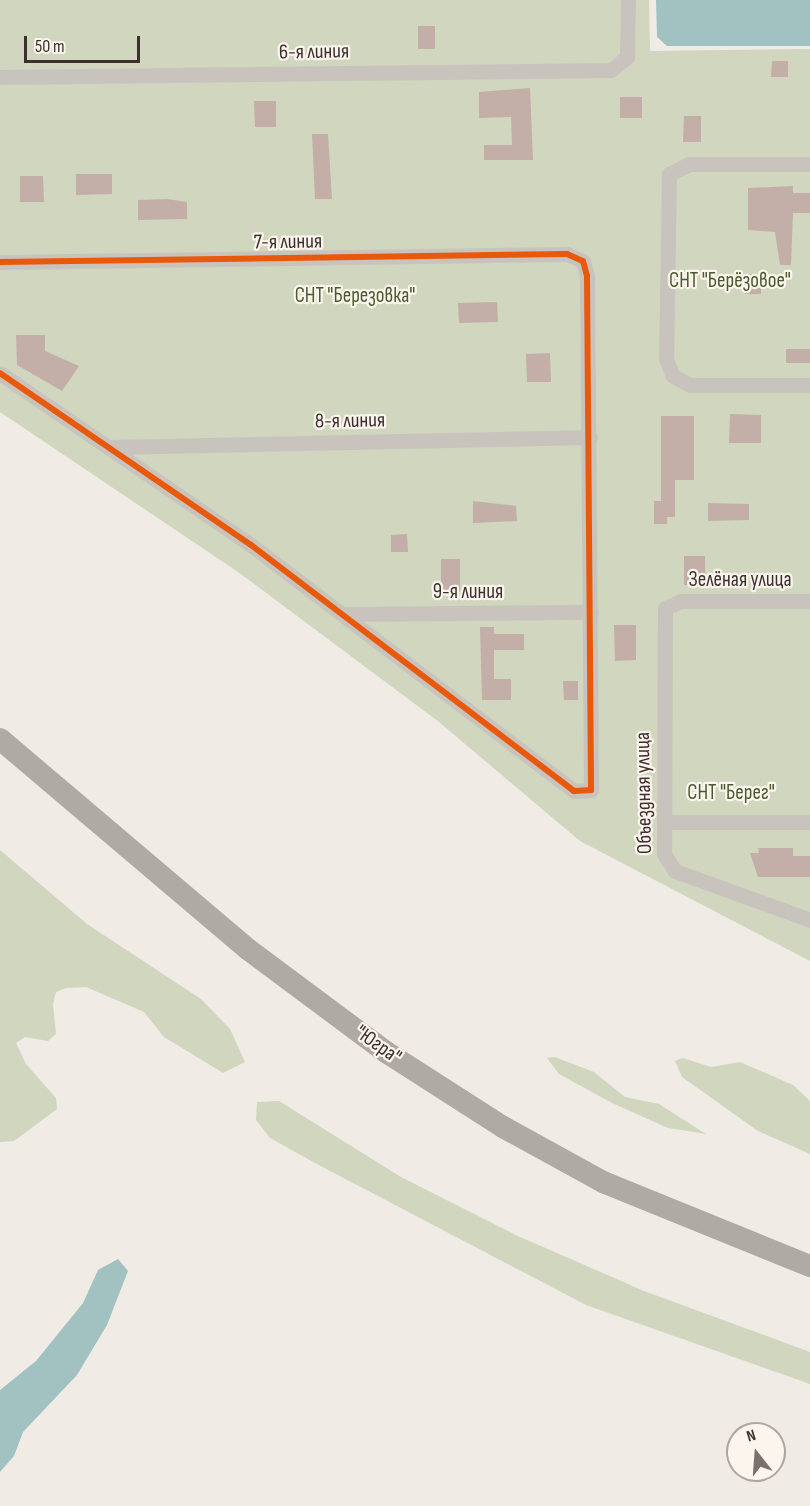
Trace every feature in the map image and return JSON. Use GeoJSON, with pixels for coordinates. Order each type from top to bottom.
{"type":"FeatureCollection","features":[{"type":"Feature","properties":{"kind":"highway","name":"\"Югра\""},"geometry":{"type":"LineString","coordinates":[[0,739],[249,950],[386,1052],[503,1127],[603,1182],[810,1266]]}},
{"type":"Feature","properties":{"kind":"street","name":"6-я линия"},"geometry":{"type":"LineString","coordinates":[[0,77],[611,70],[626,61],[628,0]]}},
{"type":"Feature","properties":{"kind":"street"},"geometry":{"type":"LineString","coordinates":[[810,164],[673,169],[668,181],[666,347],[673,376],[690,385],[810,385]]}},
{"type":"Feature","properties":{"kind":"street","name":"7-я линия"},"geometry":{"type":"LineString","coordinates":[[0,262],[576,256],[587,272],[590,437]]}},
{"type":"Feature","properties":{"kind":"street"},"geometry":{"type":"LineString","coordinates":[[0,373],[111,447],[345,614],[580,795],[594,786],[590,437]]}},
{"type":"Feature","properties":{"kind":"street","name":"8-я линия"},"geometry":{"type":"LineString","coordinates":[[111,447],[590,437]]}},
{"type":"Feature","properties":{"kind":"street","name":"Зелёная улица"},"geometry":{"type":"LineString","coordinates":[[670,604],[810,601]]}},
{"type":"Feature","properties":{"kind":"street","name":"Объездная улица"},"geometry":{"type":"LineString","coordinates":[[670,604],[664,614],[664,854],[675,871],[810,921]]}},
{"type":"Feature","properties":{"kind":"street","name":"9-я линия"},"geometry":{"type":"LineString","coordinates":[[345,614],[591,612]]}},
{"type":"Feature","properties":{"kind":"street"},"geometry":{"type":"LineString","coordinates":[[664,822],[810,822]]}},
{"type":"Feature","properties":{"kind":"green space","name":"СНТ \"Березовка\""},"geometry":{"type":"Polygon","coordinates":[[[0,0],[649,0],[650,51],[810,49],[810,961],[580,841],[439,722],[241,574],[0,412],[0,0]]]}},
{"type":"Feature","properties":{"kind":"green space"},"geometry":{"type":"Polygon","coordinates":[[[0,850],[87,924],[201,999],[230,1029],[245,1062],[223,1073],[164,1037],[144,1012],[86,987],[66,988],[56,992],[53,1004],[56,1034],[48,1041],[25,1037],[16,1043],[26,1064],[56,1098],[57,1109],[14,1141],[0,1142],[0,850]]]}},
{"type":"Feature","properties":{"kind":"green space"},"geometry":{"type":"Polygon","coordinates":[[[555,1057],[594,1072],[625,1097],[659,1104],[706,1134],[668,1128],[612,1103],[559,1074],[547,1058],[555,1057]]]}},
{"type":"Feature","properties":{"kind":"green space"},"geometry":{"type":"Polygon","coordinates":[[[683,1058],[711,1067],[740,1062],[793,1085],[810,1101],[810,1154],[758,1131],[682,1077],[675,1061],[683,1058]]]}},
{"type":"Feature","properties":{"kind":"green space"},"geometry":{"type":"Polygon","coordinates":[[[279,1101],[401,1177],[518,1236],[644,1291],[810,1352],[810,1384],[586,1305],[315,1163],[270,1138],[256,1120],[257,1102],[279,1101]]]}},
{"type":"Feature","properties":{"kind":"water"},"geometry":{"type":"Polygon","coordinates":[[[656,0],[810,0],[810,46],[667,46],[657,37],[656,0]]]}},
{"type":"Feature","properties":{"kind":"water"},"geometry":{"type":"Polygon","coordinates":[[[118,1259],[128,1271],[107,1325],[77,1375],[23,1432],[14,1456],[0,1472],[0,1390],[36,1361],[83,1303],[98,1270],[118,1259]]]}},
{"type":"Feature","properties":{"kind":"building"},"geometry":{"type":"Polygon","coordinates":[[[418,26],[435,26],[435,49],[418,49],[418,26]]]}},
{"type":"Feature","properties":{"kind":"building"},"geometry":{"type":"Polygon","coordinates":[[[772,61],[788,61],[788,77],[771,77],[772,61]]]}},
{"type":"Feature","properties":{"kind":"building"},"geometry":{"type":"Polygon","coordinates":[[[530,88],[533,160],[484,160],[484,145],[512,145],[511,117],[479,118],[479,92],[530,88]]]}},
{"type":"Feature","properties":{"kind":"building"},"geometry":{"type":"Polygon","coordinates":[[[620,97],[642,97],[642,118],[620,118],[620,97]]]}},
{"type":"Feature","properties":{"kind":"building"},"geometry":{"type":"Polygon","coordinates":[[[254,101],[276,101],[276,127],[255,127],[254,101]]]}},
{"type":"Feature","properties":{"kind":"building"},"geometry":{"type":"Polygon","coordinates":[[[684,116],[701,116],[701,142],[683,142],[684,116]]]}},
{"type":"Feature","properties":{"kind":"building"},"geometry":{"type":"Polygon","coordinates":[[[312,134],[328,134],[332,199],[315,199],[312,134]]]}},
{"type":"Feature","properties":{"kind":"building"},"geometry":{"type":"Polygon","coordinates":[[[76,174],[112,174],[112,194],[76,195],[76,174]]]}},
{"type":"Feature","properties":{"kind":"building"},"geometry":{"type":"Polygon","coordinates":[[[20,176],[43,176],[44,202],[20,202],[20,176]]]}},
{"type":"Feature","properties":{"kind":"building"},"geometry":{"type":"Polygon","coordinates":[[[793,186],[793,193],[810,193],[810,213],[793,213],[791,265],[780,265],[775,232],[748,230],[748,188],[793,186]]]}},
{"type":"Feature","properties":{"kind":"building"},"geometry":{"type":"Polygon","coordinates":[[[167,199],[187,202],[187,219],[138,220],[138,200],[167,199]]]}},
{"type":"Feature","properties":{"kind":"building"},"geometry":{"type":"Polygon","coordinates":[[[746,274],[761,274],[761,294],[745,294],[746,274]]]}},
{"type":"Feature","properties":{"kind":"building"},"geometry":{"type":"Polygon","coordinates":[[[497,302],[498,322],[459,323],[458,303],[497,302]]]}},
{"type":"Feature","properties":{"kind":"building"},"geometry":{"type":"Polygon","coordinates":[[[16,335],[45,335],[45,351],[79,366],[62,391],[17,365],[16,335]]]}},
{"type":"Feature","properties":{"kind":"building"},"geometry":{"type":"Polygon","coordinates":[[[786,349],[810,349],[810,363],[786,363],[786,349]]]}},
{"type":"Feature","properties":{"kind":"building"},"geometry":{"type":"Polygon","coordinates":[[[550,353],[551,382],[527,382],[526,354],[550,353]]]}},
{"type":"Feature","properties":{"kind":"building"},"geometry":{"type":"Polygon","coordinates":[[[730,414],[761,415],[761,443],[729,443],[730,414]]]}},
{"type":"Feature","properties":{"kind":"building"},"geometry":{"type":"Polygon","coordinates":[[[661,416],[694,416],[694,480],[675,480],[675,517],[667,517],[667,524],[654,524],[654,501],[661,501],[661,416]]]}},
{"type":"Feature","properties":{"kind":"building"},"geometry":{"type":"Polygon","coordinates":[[[473,501],[516,506],[517,521],[473,523],[473,501]]]}},
{"type":"Feature","properties":{"kind":"building"},"geometry":{"type":"Polygon","coordinates":[[[708,503],[749,504],[749,520],[708,521],[708,503]]]}},
{"type":"Feature","properties":{"kind":"building"},"geometry":{"type":"Polygon","coordinates":[[[407,534],[408,552],[391,552],[391,535],[407,534]]]}},
{"type":"Feature","properties":{"kind":"building"},"geometry":{"type":"Polygon","coordinates":[[[684,556],[705,556],[705,585],[684,585],[684,556]]]}},
{"type":"Feature","properties":{"kind":"building"},"geometry":{"type":"Polygon","coordinates":[[[441,559],[460,559],[460,591],[441,591],[441,559]]]}},
{"type":"Feature","properties":{"kind":"building"},"geometry":{"type":"Polygon","coordinates":[[[614,625],[636,625],[636,660],[615,661],[614,625]]]}},
{"type":"Feature","properties":{"kind":"building"},"geometry":{"type":"Polygon","coordinates":[[[480,627],[494,627],[494,634],[524,634],[524,650],[494,650],[494,679],[511,679],[511,700],[482,700],[480,627]]]}},
{"type":"Feature","properties":{"kind":"building"},"geometry":{"type":"Polygon","coordinates":[[[563,681],[578,681],[578,700],[564,700],[563,681]]]}},
{"type":"Feature","properties":{"kind":"building"},"geometry":{"type":"Polygon","coordinates":[[[758,848],[793,848],[793,856],[810,856],[810,877],[758,877],[750,853],[759,853],[758,848]]]}},
{"type":"Feature","properties":{"kind":"cycle path"},"geometry":{"type":"LineString","coordinates":[[0,262],[567,254],[583,261],[587,276],[591,790],[574,791],[251,545],[0,373]]}},
{"type":"Feature","properties":{"kind":"park label","name":"СНТ \"Берёзовое\""},"geometry":{"type":"Point","coordinates":[730,281]}},
{"type":"Feature","properties":{"kind":"park label","name":"СНТ \"Берег\""},"geometry":{"type":"Point","coordinates":[731,793]}}]}
